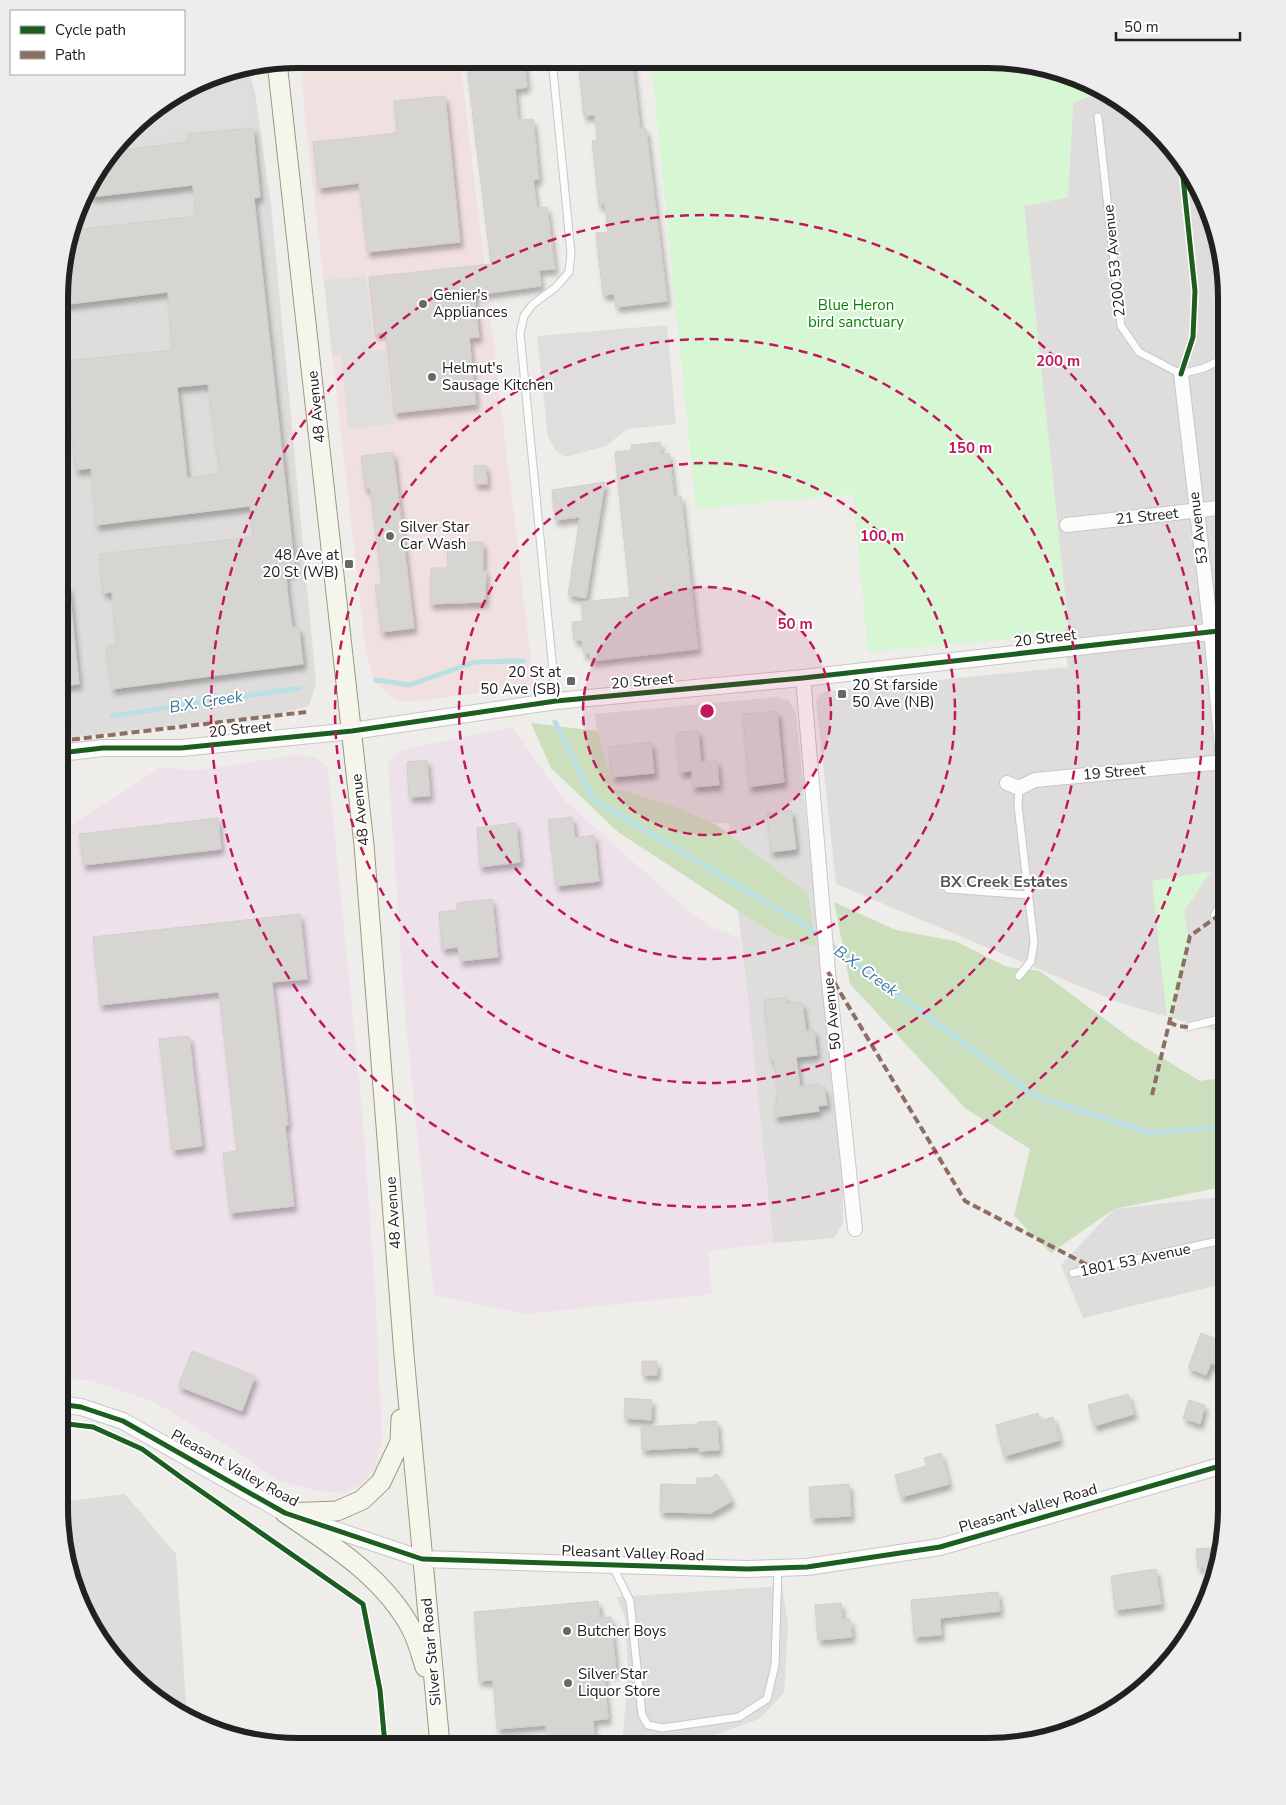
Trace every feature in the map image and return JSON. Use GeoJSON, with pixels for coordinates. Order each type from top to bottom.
{"type":"FeatureCollection","features":[{"type":"Feature","properties":{"kind":"main road","name":"48 Avenue"},"geometry":{"type":"LineString","coordinates":[[278,68],[364,846],[422,1559]]}},
{"type":"Feature","properties":{"kind":"main road"},"geometry":{"type":"LineString","coordinates":[[285,1513],[337,1511],[362,1500],[381,1482],[400,1442],[404,1356]]}},
{"type":"Feature","properties":{"kind":"main road"},"geometry":{"type":"LineString","coordinates":[[285,1513],[340,1550],[380,1586],[400,1609],[413,1632],[434,1697]]}},
{"type":"Feature","properties":{"kind":"main road","name":"Silver Star Road"},"geometry":{"type":"LineString","coordinates":[[422,1559],[439,1738]]}},
{"type":"Feature","properties":{"kind":"street","name":"53 Avenue"},"geometry":{"type":"LineString","coordinates":[[1181,374],[1218,702]]}},
{"type":"Feature","properties":{"kind":"street","name":"21 Street"},"geometry":{"type":"LineString","coordinates":[[1067,524],[1218,508]]}},
{"type":"Feature","properties":{"kind":"street","name":"20 Street"},"geometry":{"type":"LineString","coordinates":[[68,752],[104,748],[180,748],[352,730],[556,701],[803,678],[1218,631]]}},
{"type":"Feature","properties":{"kind":"street","name":"50 Avenue"},"geometry":{"type":"LineString","coordinates":[[803,678],[826,954],[855,1229]]}},
{"type":"Feature","properties":{"kind":"street","name":"19 Street"},"geometry":{"type":"LineString","coordinates":[[1013,786],[1035,780],[1218,763]]}},
{"type":"Feature","properties":{"kind":"street","name":"Pleasant Valley Road"},"geometry":{"type":"LineString","coordinates":[[68,1405],[81,1407],[123,1420],[285,1513],[422,1559],[612,1565],[807,1567],[940,1547],[1218,1467]]}},
{"type":"Feature","properties":{"kind":"lane"},"geometry":{"type":"LineString","coordinates":[[553,68],[571,253],[569,272],[556,287],[532,305],[524,316],[520,333],[556,701]]}},
{"type":"Feature","properties":{"kind":"lane","name":"2200 53 Avenue"},"geometry":{"type":"LineString","coordinates":[[1098,118],[1121,326],[1139,352],[1181,374]]}},
{"type":"Feature","properties":{"kind":"lane"},"geometry":{"type":"LineString","coordinates":[[1181,374],[1204,368],[1218,361]]}},
{"type":"Feature","properties":{"kind":"lane"},"geometry":{"type":"LineString","coordinates":[[1013,786],[1018,806],[1034,942],[1031,961],[1019,976]]}},
{"type":"Feature","properties":{"kind":"lane"},"geometry":{"type":"LineString","coordinates":[[948,889],[1029,895]]}},
{"type":"Feature","properties":{"kind":"lane"},"geometry":{"type":"LineString","coordinates":[[1188,1027],[1218,1019]]}},
{"type":"Feature","properties":{"kind":"lane","name":"1801 53 Avenue"},"geometry":{"type":"LineString","coordinates":[[1073,1273],[1218,1241]]}},
{"type":"Feature","properties":{"kind":"lane"},"geometry":{"type":"LineString","coordinates":[[612,1565],[630,1601],[642,1715],[648,1724],[662,1728],[739,1717],[767,1699],[775,1665],[778,1568]]}},
{"type":"Feature","properties":{"kind":"shaded area"},"geometry":{"type":"Polygon","coordinates":[[[302,68],[461,68],[534,686],[410,702],[396,700],[374,682],[366,652],[305,116],[302,68]]]}},
{"type":"Feature","properties":{"kind":"shaded area"},"geometry":{"type":"Polygon","coordinates":[[[248,73],[255,93],[271,205],[316,683],[309,706],[275,715],[68,738],[68,283],[75,238],[85,210],[98,183],[115,158],[135,135],[158,115],[183,98],[210,85],[248,73]]]}},
{"type":"Feature","properties":{"kind":"shaded area"},"geometry":{"type":"Polygon","coordinates":[[[244,75],[250,124],[132,138],[158,115],[183,98],[235,76],[244,75]]]}},
{"type":"Feature","properties":{"kind":"shaded area"},"geometry":{"type":"Polygon","coordinates":[[[1096,94],[1128,115],[1161,146],[1180,170],[1195,196],[1211,238],[1217,268],[1218,1031],[1117,1002],[836,884],[816,700],[820,694],[827,691],[1068,667],[1063,634],[1068,624],[1024,206],[1068,197],[1073,102],[1096,94]]]}},
{"type":"Feature","properties":{"kind":"shaded area"},"geometry":{"type":"Polygon","coordinates":[[[366,276],[374,351],[386,350],[393,424],[348,429],[341,355],[332,356],[324,280],[366,276]]]}},
{"type":"Feature","properties":{"kind":"shaded area"},"geometry":{"type":"Polygon","coordinates":[[[667,325],[676,424],[627,429],[606,446],[565,457],[556,451],[548,437],[537,336],[667,325]]]}},
{"type":"Feature","properties":{"kind":"shaded area"},"geometry":{"type":"Polygon","coordinates":[[[777,697],[789,701],[796,713],[843,1191],[843,1224],[834,1238],[773,1243],[729,823],[673,824],[605,792],[595,714],[777,697]]]}},
{"type":"Feature","properties":{"kind":"shaded area"},"geometry":{"type":"Polygon","coordinates":[[[512,727],[564,800],[685,908],[709,926],[742,939],[773,1243],[708,1251],[712,1294],[526,1314],[434,1295],[406,1026],[388,764],[401,750],[512,727]]]}},
{"type":"Feature","properties":{"kind":"shaded area"},"geometry":{"type":"Polygon","coordinates":[[[297,755],[316,758],[328,768],[362,1108],[375,1286],[382,1438],[376,1467],[362,1484],[344,1493],[317,1491],[277,1480],[236,1451],[154,1402],[90,1380],[68,1379],[68,827],[160,768],[199,770],[297,755]]]}},
{"type":"Feature","properties":{"kind":"shaded area"},"geometry":{"type":"Polygon","coordinates":[[[1218,1197],[1218,1285],[1083,1318],[1061,1265],[1114,1209],[1218,1197]]]}},
{"type":"Feature","properties":{"kind":"shaded area"},"geometry":{"type":"Polygon","coordinates":[[[125,1494],[176,1554],[186,1709],[158,1690],[135,1670],[115,1647],[98,1622],[85,1595],[75,1567],[69,1537],[68,1501],[125,1494]]]}},
{"type":"Feature","properties":{"kind":"shaded area"},"geometry":{"type":"Polygon","coordinates":[[[782,1586],[788,1625],[784,1693],[759,1719],[706,1738],[623,1738],[628,1673],[625,1616],[616,1597],[782,1586]]]}},
{"type":"Feature","properties":{"kind":"green space","name":"Blue Heron bird sanctuary"},"geometry":{"type":"Polygon","coordinates":[[[652,68],[1003,68],[1048,75],[1096,94],[1073,103],[1068,197],[1024,206],[1068,624],[1063,634],[868,652],[853,494],[696,509],[652,68]]]}},
{"type":"Feature","properties":{"kind":"green space"},"geometry":{"type":"Polygon","coordinates":[[[531,723],[598,731],[613,788],[671,805],[717,825],[808,894],[816,947],[775,935],[618,832],[551,768],[531,723]]]}},
{"type":"Feature","properties":{"kind":"green space"},"geometry":{"type":"Polygon","coordinates":[[[1211,871],[1184,912],[1189,939],[1168,1028],[1152,881],[1211,871]]]}},
{"type":"Feature","properties":{"kind":"green space"},"geometry":{"type":"Polygon","coordinates":[[[834,902],[896,930],[955,941],[1007,967],[1040,971],[1133,1040],[1200,1081],[1218,1078],[1218,1188],[1114,1209],[1051,1253],[1014,1216],[1030,1149],[966,1109],[850,984],[834,902]]]}},
{"type":"Feature","properties":{"kind":"building"},"geometry":{"type":"Polygon","coordinates":[[[467,68],[525,68],[527,87],[515,89],[518,120],[533,119],[539,179],[533,180],[537,208],[547,207],[555,269],[539,270],[541,286],[474,295],[479,337],[469,338],[476,404],[394,413],[386,332],[375,334],[369,277],[491,264],[467,68]]]}},
{"type":"Feature","properties":{"kind":"building"},"geometry":{"type":"Polygon","coordinates":[[[579,68],[633,68],[640,129],[646,129],[667,301],[616,307],[614,294],[603,295],[596,233],[608,232],[605,204],[599,205],[592,141],[597,140],[595,115],[584,116],[579,68]]]}},
{"type":"Feature","properties":{"kind":"building"},"geometry":{"type":"Polygon","coordinates":[[[445,96],[460,242],[367,252],[359,183],[318,188],[313,142],[397,133],[394,101],[445,96]]]}},
{"type":"Feature","properties":{"kind":"building"},"geometry":{"type":"Polygon","coordinates":[[[253,128],[260,197],[254,198],[295,571],[286,572],[287,589],[292,627],[299,628],[303,664],[112,689],[106,646],[117,644],[112,592],[103,593],[99,554],[254,537],[250,506],[96,525],[91,468],[76,470],[70,422],[72,422],[68,361],[172,350],[168,292],[68,304],[69,268],[75,238],[78,229],[196,216],[193,185],[91,197],[106,170],[122,150],[188,142],[187,134],[253,128]],[[208,384],[177,387],[187,478],[220,473],[208,384]]]}},
{"type":"Feature","properties":{"kind":"building"},"geometry":{"type":"Polygon","coordinates":[[[660,442],[661,454],[669,453],[674,497],[681,496],[698,649],[591,661],[590,653],[584,654],[582,640],[574,640],[572,622],[583,621],[581,602],[630,597],[615,452],[632,450],[631,445],[660,442]]]}},
{"type":"Feature","properties":{"kind":"building","name":"Silver Star Car Wash"},"geometry":{"type":"Polygon","coordinates":[[[393,452],[414,628],[381,632],[375,585],[382,584],[370,488],[365,488],[361,456],[393,452]]]}},
{"type":"Feature","properties":{"kind":"building"},"geometry":{"type":"Polygon","coordinates":[[[486,465],[487,484],[475,484],[474,466],[486,465]]]}},
{"type":"Feature","properties":{"kind":"building"},"geometry":{"type":"Polygon","coordinates":[[[605,482],[586,598],[568,595],[580,517],[555,520],[552,490],[605,482]]]}},
{"type":"Feature","properties":{"kind":"building"},"geometry":{"type":"Polygon","coordinates":[[[483,542],[483,571],[486,571],[485,602],[430,604],[431,568],[448,568],[447,543],[483,542]]]}},
{"type":"Feature","properties":{"kind":"building"},"geometry":{"type":"Polygon","coordinates":[[[68,586],[79,684],[68,685],[68,586]]]}},
{"type":"Feature","properties":{"kind":"building"},"geometry":{"type":"Polygon","coordinates":[[[777,711],[784,782],[749,787],[743,714],[777,711]]]}},
{"type":"Feature","properties":{"kind":"building"},"geometry":{"type":"Polygon","coordinates":[[[698,731],[701,762],[717,761],[719,785],[693,787],[692,771],[680,772],[676,732],[698,731]]]}},
{"type":"Feature","properties":{"kind":"building"},"geometry":{"type":"Polygon","coordinates":[[[651,742],[654,773],[612,777],[609,747],[651,742]]]}},
{"type":"Feature","properties":{"kind":"building"},"geometry":{"type":"Polygon","coordinates":[[[427,760],[430,796],[409,797],[407,762],[427,760]]]}},
{"type":"Feature","properties":{"kind":"building"},"geometry":{"type":"Polygon","coordinates":[[[791,810],[796,849],[771,852],[767,813],[791,810]]]}},
{"type":"Feature","properties":{"kind":"building"},"geometry":{"type":"Polygon","coordinates":[[[572,817],[575,838],[594,835],[599,881],[556,886],[548,820],[572,817]]]}},
{"type":"Feature","properties":{"kind":"building"},"geometry":{"type":"Polygon","coordinates":[[[218,818],[221,849],[83,865],[79,834],[218,818]]]}},
{"type":"Feature","properties":{"kind":"building"},"geometry":{"type":"Polygon","coordinates":[[[516,823],[520,862],[480,867],[477,828],[516,823]]]}},
{"type":"Feature","properties":{"kind":"building"},"geometry":{"type":"Polygon","coordinates":[[[492,899],[498,957],[460,961],[458,947],[442,949],[439,912],[457,910],[457,903],[492,899]]]}},
{"type":"Feature","properties":{"kind":"building"},"geometry":{"type":"Polygon","coordinates":[[[300,914],[307,979],[272,982],[288,1125],[285,1126],[294,1206],[230,1213],[223,1153],[237,1151],[219,992],[100,1005],[93,937],[300,914]]]}},
{"type":"Feature","properties":{"kind":"building"},"geometry":{"type":"Polygon","coordinates":[[[786,997],[787,1004],[802,1002],[806,1031],[814,1030],[817,1055],[796,1057],[800,1087],[819,1084],[820,1088],[824,1087],[827,1105],[818,1106],[819,1111],[775,1117],[774,1104],[777,1104],[776,1094],[779,1094],[774,1060],[771,1060],[764,1000],[786,997]]]}},
{"type":"Feature","properties":{"kind":"building"},"geometry":{"type":"Polygon","coordinates":[[[189,1036],[202,1146],[172,1150],[159,1039],[189,1036]]]}},
{"type":"Feature","properties":{"kind":"building"},"geometry":{"type":"Polygon","coordinates":[[[1201,1333],[1218,1340],[1218,1366],[1211,1363],[1206,1375],[1188,1368],[1201,1333]]]}},
{"type":"Feature","properties":{"kind":"building"},"geometry":{"type":"Polygon","coordinates":[[[192,1351],[255,1376],[242,1411],[178,1386],[192,1351]]]}},
{"type":"Feature","properties":{"kind":"building"},"geometry":{"type":"Polygon","coordinates":[[[642,1361],[657,1361],[657,1375],[642,1375],[642,1361]]]}},
{"type":"Feature","properties":{"kind":"building"},"geometry":{"type":"Polygon","coordinates":[[[1128,1394],[1134,1414],[1094,1426],[1088,1405],[1128,1394]]]}},
{"type":"Feature","properties":{"kind":"building"},"geometry":{"type":"Polygon","coordinates":[[[625,1398],[652,1400],[651,1420],[624,1418],[625,1398]]]}},
{"type":"Feature","properties":{"kind":"building"},"geometry":{"type":"Polygon","coordinates":[[[1189,1400],[1205,1405],[1200,1424],[1183,1418],[1189,1400]]]}},
{"type":"Feature","properties":{"kind":"building"},"geometry":{"type":"Polygon","coordinates":[[[1038,1413],[1040,1421],[1053,1417],[1060,1440],[1004,1456],[996,1425],[1038,1413]]]}},
{"type":"Feature","properties":{"kind":"building"},"geometry":{"type":"Polygon","coordinates":[[[717,1421],[719,1450],[699,1451],[699,1447],[642,1450],[641,1427],[717,1421]]]}},
{"type":"Feature","properties":{"kind":"building"},"geometry":{"type":"Polygon","coordinates":[[[941,1453],[949,1484],[901,1497],[895,1475],[927,1466],[924,1458],[941,1453]]]}},
{"type":"Feature","properties":{"kind":"building"},"geometry":{"type":"Polygon","coordinates":[[[717,1474],[732,1501],[711,1513],[660,1512],[661,1484],[696,1485],[697,1478],[710,1478],[717,1474]]]}},
{"type":"Feature","properties":{"kind":"building"},"geometry":{"type":"Polygon","coordinates":[[[849,1484],[851,1516],[811,1518],[809,1487],[849,1484]]]}},
{"type":"Feature","properties":{"kind":"building"},"geometry":{"type":"Polygon","coordinates":[[[1215,1548],[1205,1583],[1204,1567],[1198,1568],[1196,1549],[1215,1548]]]}},
{"type":"Feature","properties":{"kind":"building"},"geometry":{"type":"Polygon","coordinates":[[[1156,1569],[1161,1604],[1115,1610],[1111,1576],[1156,1569]]]}},
{"type":"Feature","properties":{"kind":"building"},"geometry":{"type":"Polygon","coordinates":[[[998,1592],[1000,1611],[940,1618],[941,1635],[914,1637],[911,1600],[998,1592]]]}},
{"type":"Feature","properties":{"kind":"building"},"geometry":{"type":"Polygon","coordinates":[[[598,1601],[600,1618],[611,1617],[616,1672],[604,1673],[608,1719],[593,1720],[594,1738],[547,1738],[546,1725],[497,1729],[493,1680],[479,1681],[474,1612],[598,1601]]]}},
{"type":"Feature","properties":{"kind":"building"},"geometry":{"type":"Polygon","coordinates":[[[841,1603],[842,1619],[850,1619],[852,1637],[818,1640],[815,1605],[841,1603]]]}},
{"type":"Feature","properties":{"kind":"waterway","name":"B.X. Creek"},"geometry":{"type":"LineString","coordinates":[[376,680],[409,685],[475,662],[524,661]]}},
{"type":"Feature","properties":{"kind":"waterway","name":"B.X. Creek"},"geometry":{"type":"LineString","coordinates":[[112,716],[300,688]]}},
{"type":"Feature","properties":{"kind":"waterway","name":"B.X. Creek"},"geometry":{"type":"LineString","coordinates":[[555,722],[593,799],[800,922],[1035,1096],[1150,1133],[1218,1127]]}},
{"type":"Feature","properties":{"kind":"marked path"},"geometry":{"type":"LineString","coordinates":[[68,740],[306,712]]}},
{"type":"Feature","properties":{"kind":"marked path"},"geometry":{"type":"LineString","coordinates":[[1152,1095],[1190,936],[1218,916]]}},
{"type":"Feature","properties":{"kind":"marked path"},"geometry":{"type":"LineString","coordinates":[[828,972],[965,1201],[1095,1269]]}},
{"type":"Feature","properties":{"kind":"marked path"},"geometry":{"type":"LineString","coordinates":[[1169,1022],[1177,1026],[1188,1027]]}},
{"type":"Feature","properties":{"kind":"cycle path"},"geometry":{"type":"LineString","coordinates":[[1181,374],[1193,337],[1195,291],[1183,174]]}},
{"type":"Feature","properties":{"kind":"cycle path"},"geometry":{"type":"LineString","coordinates":[[68,752],[103,748],[181,748],[352,731],[556,701],[803,678],[1218,631]]}},
{"type":"Feature","properties":{"kind":"cycle path"},"geometry":{"type":"LineString","coordinates":[[68,1405],[81,1407],[123,1421],[285,1513],[422,1559],[747,1569],[807,1567],[940,1547],[1218,1467]]}},
{"type":"Feature","properties":{"kind":"cycle path"},"geometry":{"type":"LineString","coordinates":[[68,1424],[93,1427],[142,1449],[363,1604],[380,1690],[384,1738]]}},
{"type":"Feature","properties":{"kind":"place","name":"Genier's Appliances"},"geometry":{"type":"Point","coordinates":[423,304]}},
{"type":"Feature","properties":{"kind":"place","name":"Helmut's Sausage Kitchen"},"geometry":{"type":"Point","coordinates":[432,377]}},
{"type":"Feature","properties":{"kind":"place","name":"Silver Star Car Wash"},"geometry":{"type":"Point","coordinates":[390,536]}},
{"type":"Feature","properties":{"kind":"place","name":"48 Ave at 20 St (WB)"},"geometry":{"type":"Point","coordinates":[349,564]}},
{"type":"Feature","properties":{"kind":"place","name":"20 St at 50 Ave (SB)"},"geometry":{"type":"Point","coordinates":[571,681]}},
{"type":"Feature","properties":{"kind":"place","name":"20 St farside 50 Ave (NB)"},"geometry":{"type":"Point","coordinates":[842,694]}},
{"type":"Feature","properties":{"kind":"place","name":"Butcher Boys"},"geometry":{"type":"Point","coordinates":[567,1631]}},
{"type":"Feature","properties":{"kind":"place","name":"Silver Star Liquor Store"},"geometry":{"type":"Point","coordinates":[568,1683]}},
{"type":"Feature","properties":{"kind":"district","name":"BX Creek Estates"},"geometry":{"type":"Point","coordinates":[1004,882]}}]}
